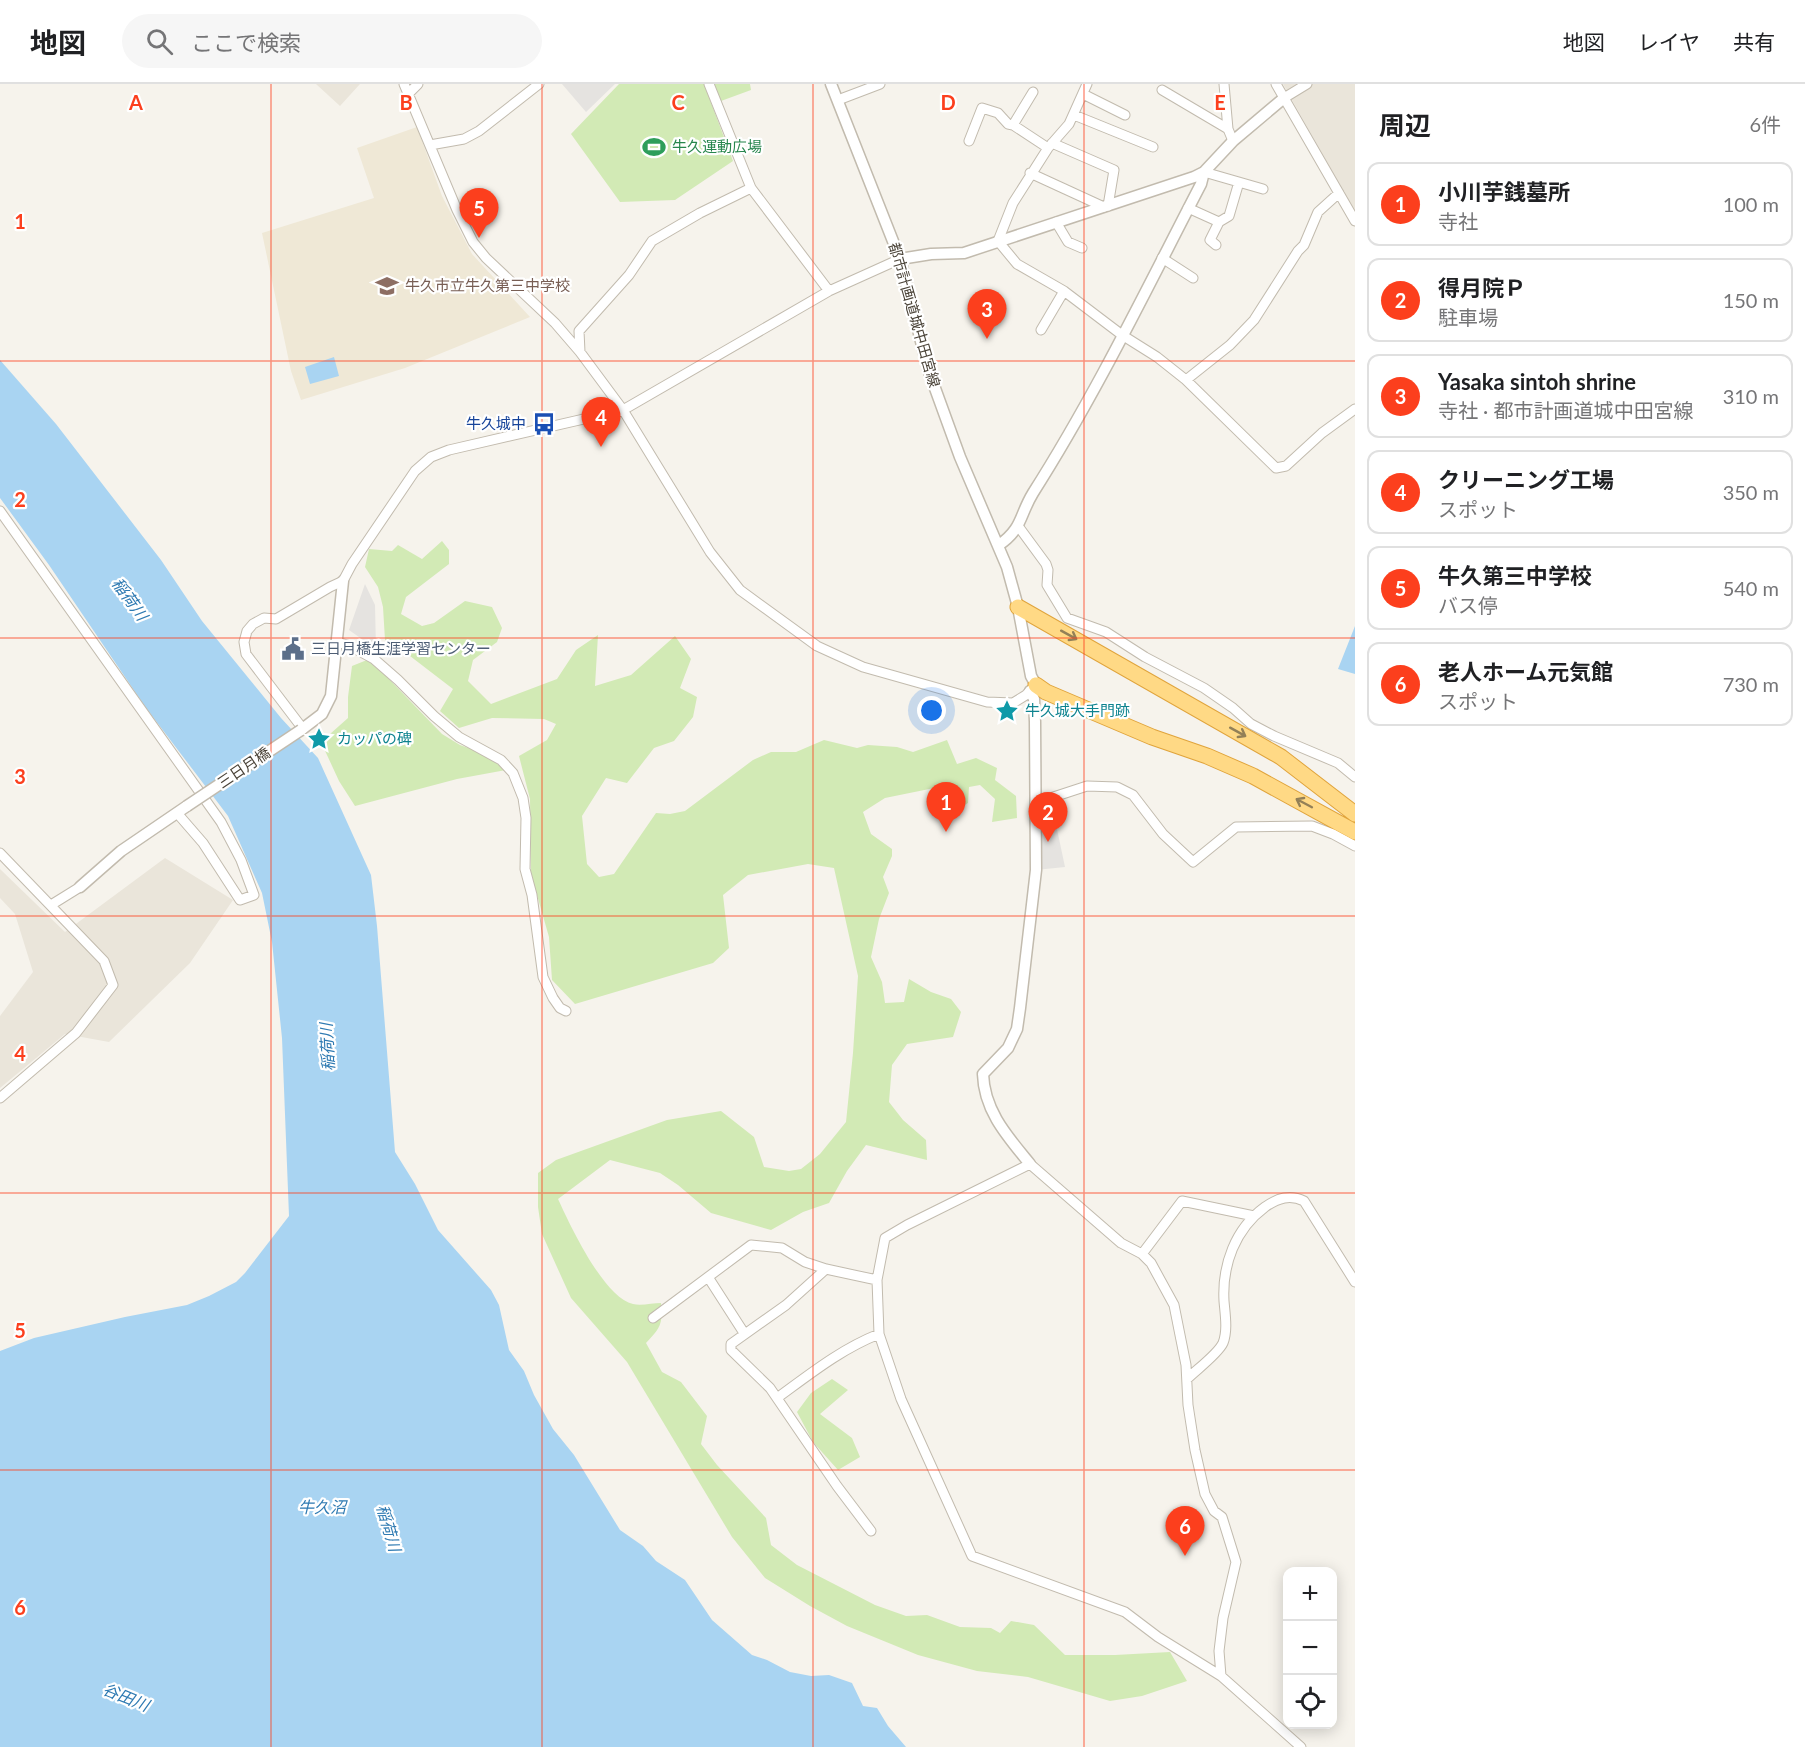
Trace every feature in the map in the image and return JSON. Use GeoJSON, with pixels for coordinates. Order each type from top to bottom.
{"type":"FeatureCollection","features":[{"type":"Feature","properties":{"kind":"highway"},"geometry":{"type":"LineString","coordinates":[[1018,607],[1271,751],[1355,814]]}},
{"type":"Feature","properties":{"kind":"highway"},"geometry":{"type":"LineString","coordinates":[[1033,688],[1252,776],[1355,832]]}},
{"type":"Feature","properties":{"kind":"street"},"geometry":{"type":"LineString","coordinates":[[404,84],[457,210],[473,242],[501,273],[555,323],[580,352],[623,410],[710,552],[740,590],[817,646],[863,667],[987,702],[1012,703],[1033,688]]}},
{"type":"Feature","properties":{"kind":"street"},"geometry":{"type":"LineString","coordinates":[[409,93],[418,84]]}},
{"type":"Feature","properties":{"kind":"street"},"geometry":{"type":"LineString","coordinates":[[430,145],[464,139],[479,131],[539,84]]}},
{"type":"Feature","properties":{"kind":"street"},"geometry":{"type":"LineString","coordinates":[[709,84],[751,188],[829,291]]}},
{"type":"Feature","properties":{"kind":"street","name":"都市計画道城中田宮線"},"geometry":{"type":"LineString","coordinates":[[831,84],[900,259],[928,369],[960,457],[999,545],[1018,607],[1031,676],[1035,713],[1036,870],[1029,941],[1017,1029],[1008,1048],[983,1074],[984,1088],[991,1111],[1004,1133],[1030,1164]]}},
{"type":"Feature","properties":{"kind":"street"},"geometry":{"type":"LineString","coordinates":[[838,100],[880,84]]}},
{"type":"Feature","properties":{"kind":"street"},"geometry":{"type":"LineString","coordinates":[[998,241],[1013,202],[1050,145],[1069,124],[1087,84]]}},
{"type":"Feature","properties":{"kind":"street"},"geometry":{"type":"LineString","coordinates":[[1224,84],[1228,129],[1233,141]]}},
{"type":"Feature","properties":{"kind":"street"},"geometry":{"type":"LineString","coordinates":[[1276,84],[1355,221]]}},
{"type":"Feature","properties":{"kind":"street"},"geometry":{"type":"LineString","coordinates":[[302,729],[246,654],[244,642],[247,631],[253,624],[264,618],[276,619],[330,586],[343,581],[410,478],[431,457],[449,450],[623,410],[829,291],[900,259],[964,253],[1204,172],[1233,141],[1284,98],[1307,84]]}},
{"type":"Feature","properties":{"kind":"street"},"geometry":{"type":"LineString","coordinates":[[1162,90],[1228,129]]}},
{"type":"Feature","properties":{"kind":"street"},"geometry":{"type":"LineString","coordinates":[[1013,125],[1033,92]]}},
{"type":"Feature","properties":{"kind":"street"},"geometry":{"type":"LineString","coordinates":[[1083,94],[1125,115]]}},
{"type":"Feature","properties":{"kind":"street"},"geometry":{"type":"LineString","coordinates":[[969,141],[982,108],[998,113],[1008,124],[1050,145],[1114,170],[1106,206]]}},
{"type":"Feature","properties":{"kind":"street"},"geometry":{"type":"LineString","coordinates":[[1074,115],[1153,147]]}},
{"type":"Feature","properties":{"kind":"street"},"geometry":{"type":"LineString","coordinates":[[1204,172],[1263,189]]}},
{"type":"Feature","properties":{"kind":"street"},"geometry":{"type":"LineString","coordinates":[[999,545],[1012,536],[1018,526],[1024,508],[1055,458],[1122,335],[1201,184],[1204,172]]}},
{"type":"Feature","properties":{"kind":"street"},"geometry":{"type":"LineString","coordinates":[[1030,173],[1106,206]]}},
{"type":"Feature","properties":{"kind":"street"},"geometry":{"type":"LineString","coordinates":[[1216,244],[1210,240],[1219,222],[1229,216],[1239,182]]}},
{"type":"Feature","properties":{"kind":"street"},"geometry":{"type":"LineString","coordinates":[[580,352],[579,331],[628,275],[652,241],[700,213],[751,188]]}},
{"type":"Feature","properties":{"kind":"street"},"geometry":{"type":"LineString","coordinates":[[1186,380],[1230,345],[1254,320],[1304,245],[1318,212],[1339,193]]}},
{"type":"Feature","properties":{"kind":"street"},"geometry":{"type":"LineString","coordinates":[[1188,208],[1219,222]]}},
{"type":"Feature","properties":{"kind":"street"},"geometry":{"type":"LineString","coordinates":[[1056,222],[1068,242],[1082,248]]}},
{"type":"Feature","properties":{"kind":"street"},"geometry":{"type":"LineString","coordinates":[[998,241],[1017,264],[1064,291],[1186,380],[1276,468],[1286,466],[1322,433],[1355,409]]}},
{"type":"Feature","properties":{"kind":"street"},"geometry":{"type":"LineString","coordinates":[[1162,258],[1193,278]]}},
{"type":"Feature","properties":{"kind":"street"},"geometry":{"type":"LineString","coordinates":[[1041,330],[1064,291]]}},
{"type":"Feature","properties":{"kind":"street"},"geometry":{"type":"LineString","coordinates":[[0,511],[221,822],[241,860],[254,895],[240,900],[204,843],[177,813]]}},
{"type":"Feature","properties":{"kind":"street"},"geometry":{"type":"LineString","coordinates":[[1018,526],[1046,564],[1047,585],[1067,618],[1106,632],[1145,657],[1203,688],[1261,730],[1338,763],[1355,777]]}},
{"type":"Feature","properties":{"kind":"street","name":"三日月橋"},"geometry":{"type":"LineString","coordinates":[[80,887],[121,851],[322,714],[332,696],[343,581]]}},
{"type":"Feature","properties":{"kind":"street"},"geometry":{"type":"LineString","coordinates":[[337,642],[374,659],[434,716],[459,736],[501,760],[513,773],[524,798],[525,869],[532,895],[543,977],[553,998],[560,1008],[566,1011]]}},
{"type":"Feature","properties":{"kind":"street"},"geometry":{"type":"LineString","coordinates":[[1035,803],[1087,786],[1117,787],[1132,795],[1163,834],[1193,862],[1236,827],[1312,826],[1355,846]]}},
{"type":"Feature","properties":{"kind":"street"},"geometry":{"type":"LineString","coordinates":[[0,853],[104,961],[113,985],[76,1033],[0,1098]]}},
{"type":"Feature","properties":{"kind":"street"},"geometry":{"type":"LineString","coordinates":[[51,905],[80,887]]}},
{"type":"Feature","properties":{"kind":"street"},"geometry":{"type":"LineString","coordinates":[[1221,1676],[1219,1651],[1223,1618],[1236,1562],[1222,1517],[1214,1511],[1205,1494],[1195,1450],[1188,1405],[1186,1365],[1174,1305],[1151,1263],[1142,1254],[1121,1243],[1030,1164],[906,1225],[885,1238],[877,1280],[879,1334],[901,1399],[972,1556],[1125,1612],[1158,1637],[1221,1676],[1301,1747]]}},
{"type":"Feature","properties":{"kind":"street"},"geometry":{"type":"LineString","coordinates":[[1187,1379],[1222,1344],[1225,1328],[1223,1290],[1228,1260],[1236,1241],[1254,1216],[1269,1204],[1281,1198],[1294,1196],[1304,1201],[1355,1282]]}},
{"type":"Feature","properties":{"kind":"street"},"geometry":{"type":"LineString","coordinates":[[1142,1254],[1182,1201],[1254,1216]]}},
{"type":"Feature","properties":{"kind":"street"},"geometry":{"type":"LineString","coordinates":[[653,1318],[750,1245],[782,1248],[805,1262],[877,1280]]}},
{"type":"Feature","properties":{"kind":"street"},"geometry":{"type":"LineString","coordinates":[[826,1269],[786,1305],[730,1344],[731,1350],[770,1388],[837,1486],[871,1531]]}},
{"type":"Feature","properties":{"kind":"street"},"geometry":{"type":"LineString","coordinates":[[708,1277],[744,1333]]}},
{"type":"Feature","properties":{"kind":"street"},"geometry":{"type":"LineString","coordinates":[[777,1398],[834,1357],[879,1334]]}},
{"type":"Feature","properties":{"kind":"shaded area"},"geometry":{"type":"Polygon","coordinates":[[[316,84],[360,84],[340,106],[316,84]]]}},
{"type":"Feature","properties":{"kind":"shaded area"},"geometry":{"type":"Polygon","coordinates":[[[562,84],[615,84],[586,112],[562,84]]]}},
{"type":"Feature","properties":{"kind":"shaded area"},"geometry":{"type":"Polygon","coordinates":[[[1283,84],[1355,84],[1355,212],[1283,84]]]}},
{"type":"Feature","properties":{"kind":"shaded area","name":"牛久市立牛久第三中学校"},"geometry":{"type":"Polygon","coordinates":[[[417,127],[442,196],[472,254],[530,317],[405,368],[301,400],[291,371],[262,233],[374,198],[357,148],[417,127]]]}},
{"type":"Feature","properties":{"kind":"shaded area"},"geometry":{"type":"Polygon","coordinates":[[[365,584],[375,605],[376,649],[349,630],[365,584]]]}},
{"type":"Feature","properties":{"kind":"shaded area"},"geometry":{"type":"Polygon","coordinates":[[[1054,815],[1065,867],[1036,870],[1035,818],[1054,815]]]}},
{"type":"Feature","properties":{"kind":"shaded area"},"geometry":{"type":"Polygon","coordinates":[[[165,858],[233,900],[190,963],[109,1042],[65,1034],[0,1088],[0,1016],[33,972],[15,914],[0,898],[0,869],[65,932],[165,858]]]}},
{"type":"Feature","properties":{"kind":"green space","name":"牛久運動広場"},"geometry":{"type":"Polygon","coordinates":[[[619,84],[704,84],[733,161],[675,200],[620,202],[571,134],[619,84]]]}},
{"type":"Feature","properties":{"kind":"green space","name":"牛久運動広場"},"geometry":{"type":"Polygon","coordinates":[[[713,84],[750,84],[751,90],[721,101],[713,84]]]}},
{"type":"Feature","properties":{"kind":"green space"},"geometry":{"type":"Polygon","coordinates":[[[442,541],[449,550],[449,564],[406,597],[401,614],[422,626],[434,623],[465,601],[492,607],[502,628],[497,642],[473,660],[468,681],[491,704],[557,679],[576,650],[598,635],[595,686],[631,675],[675,636],[691,659],[680,688],[697,697],[693,717],[674,741],[654,748],[627,783],[606,778],[582,816],[587,864],[599,877],[614,874],[656,813],[670,814],[685,811],[753,760],[771,752],[796,752],[824,740],[857,748],[868,745],[897,747],[913,752],[947,740],[957,764],[976,758],[997,768],[995,780],[1016,796],[1017,818],[992,822],[995,799],[980,785],[969,787],[968,803],[960,808],[944,786],[885,798],[863,812],[871,834],[892,849],[892,856],[883,877],[889,893],[879,919],[871,957],[882,982],[885,1003],[904,1002],[909,979],[931,992],[951,999],[961,1012],[953,1037],[907,1044],[892,1065],[889,1102],[903,1120],[926,1140],[927,1160],[866,1145],[847,1171],[829,1203],[803,1212],[771,1230],[711,1213],[660,1173],[610,1160],[558,1199],[589,1259],[611,1289],[622,1299],[633,1304],[661,1303],[660,1326],[646,1343],[662,1372],[681,1382],[707,1416],[701,1444],[717,1465],[766,1518],[771,1545],[797,1565],[875,1605],[906,1616],[927,1615],[960,1627],[991,1628],[1000,1633],[1011,1621],[1034,1625],[1065,1655],[1170,1652],[1187,1681],[1142,1696],[1110,1701],[1028,1677],[977,1671],[918,1655],[847,1626],[810,1606],[765,1578],[732,1537],[627,1362],[571,1298],[542,1234],[538,1207],[538,1173],[556,1160],[667,1120],[721,1111],[754,1137],[764,1167],[789,1171],[801,1169],[820,1154],[846,1122],[858,976],[834,868],[808,864],[748,875],[723,895],[729,948],[713,963],[575,1004],[552,980],[549,937],[531,874],[530,799],[519,756],[547,740],[556,724],[544,719],[492,718],[459,728],[440,711],[453,689],[397,646],[385,640],[383,607],[378,587],[365,567],[369,549],[392,551],[398,545],[422,559],[442,541]]]}},
{"type":"Feature","properties":{"kind":"green space"},"geometry":{"type":"Polygon","coordinates":[[[367,660],[386,676],[442,734],[460,745],[485,754],[506,770],[457,779],[355,806],[339,781],[321,742],[348,718],[352,666],[367,660]]]}},
{"type":"Feature","properties":{"kind":"green space"},"geometry":{"type":"Polygon","coordinates":[[[832,1379],[848,1390],[820,1414],[852,1438],[860,1457],[838,1470],[813,1442],[797,1412],[811,1393],[832,1379]]]}},
{"type":"Feature","properties":{"kind":"water"},"geometry":{"type":"Polygon","coordinates":[[[334,357],[339,376],[310,384],[305,367],[334,357]]]}},
{"type":"Feature","properties":{"kind":"water","name":"牛久沼"},"geometry":{"type":"Polygon","coordinates":[[[0,360],[56,424],[161,560],[202,621],[281,718],[318,758],[371,875],[395,1152],[415,1184],[438,1230],[491,1290],[499,1305],[509,1350],[524,1371],[553,1429],[574,1455],[620,1530],[643,1546],[656,1561],[685,1580],[712,1620],[752,1655],[790,1672],[811,1676],[829,1675],[852,1683],[863,1706],[877,1708],[888,1726],[906,1747],[0,1747],[0,1351],[34,1338],[187,1305],[209,1296],[236,1282],[245,1273],[289,1216],[282,1038],[272,942],[262,893],[228,816],[146,708],[49,565],[0,498],[0,360]]]}},
{"type":"Feature","properties":{"kind":"water"},"geometry":{"type":"Polygon","coordinates":[[[1355,626],[1355,674],[1338,669],[1355,626]]]}},
{"type":"Feature","properties":{"kind":"place","name":"牛久運動広場"},"geometry":{"type":"Point","coordinates":[654,147]}},
{"type":"Feature","properties":{"kind":"place","name":"牛久第三中学校"},"geometry":{"type":"Point","coordinates":[479,238]}},
{"type":"Feature","properties":{"kind":"place","name":"牛久市立牛久第三中学校"},"geometry":{"type":"Point","coordinates":[387,286]}},
{"type":"Feature","properties":{"kind":"place","name":"Yasaka sintoh shrine"},"geometry":{"type":"Point","coordinates":[987,339]}},
{"type":"Feature","properties":{"kind":"place","name":"牛久城中"},"geometry":{"type":"Point","coordinates":[544,424]}},
{"type":"Feature","properties":{"kind":"place","name":"クリーニング工場"},"geometry":{"type":"Point","coordinates":[601,447]}},
{"type":"Feature","properties":{"kind":"place","name":"三日月橋生涯学習センター"},"geometry":{"type":"Point","coordinates":[293,649]}},
{"type":"Feature","properties":{"kind":"place","name":"牛久城大手門跡"},"geometry":{"type":"Point","coordinates":[1007,711]}},
{"type":"Feature","properties":{"kind":"place","name":"カッパの碑"},"geometry":{"type":"Point","coordinates":[319,739]}},
{"type":"Feature","properties":{"kind":"place","name":"小川芋銭墓所"},"geometry":{"type":"Point","coordinates":[946,832]}},
{"type":"Feature","properties":{"kind":"place","name":"得月院Ｐ"},"geometry":{"type":"Point","coordinates":[1048,842]}},
{"type":"Feature","properties":{"kind":"place","name":"老人ホーム元気館"},"geometry":{"type":"Point","coordinates":[1185,1556]}},
{"type":"Feature","properties":{"kind":"water label","name":"稲荷川"},"geometry":{"type":"Point","coordinates":[130,599]}},
{"type":"Feature","properties":{"kind":"water label","name":"稲荷川"},"geometry":{"type":"Point","coordinates":[327,1047]}},
{"type":"Feature","properties":{"kind":"water label","name":"稲荷川"},"geometry":{"type":"Point","coordinates":[389,1528]}},
{"type":"Feature","properties":{"kind":"water label","name":"谷田川"},"geometry":{"type":"Point","coordinates":[126,1697]}}]}
